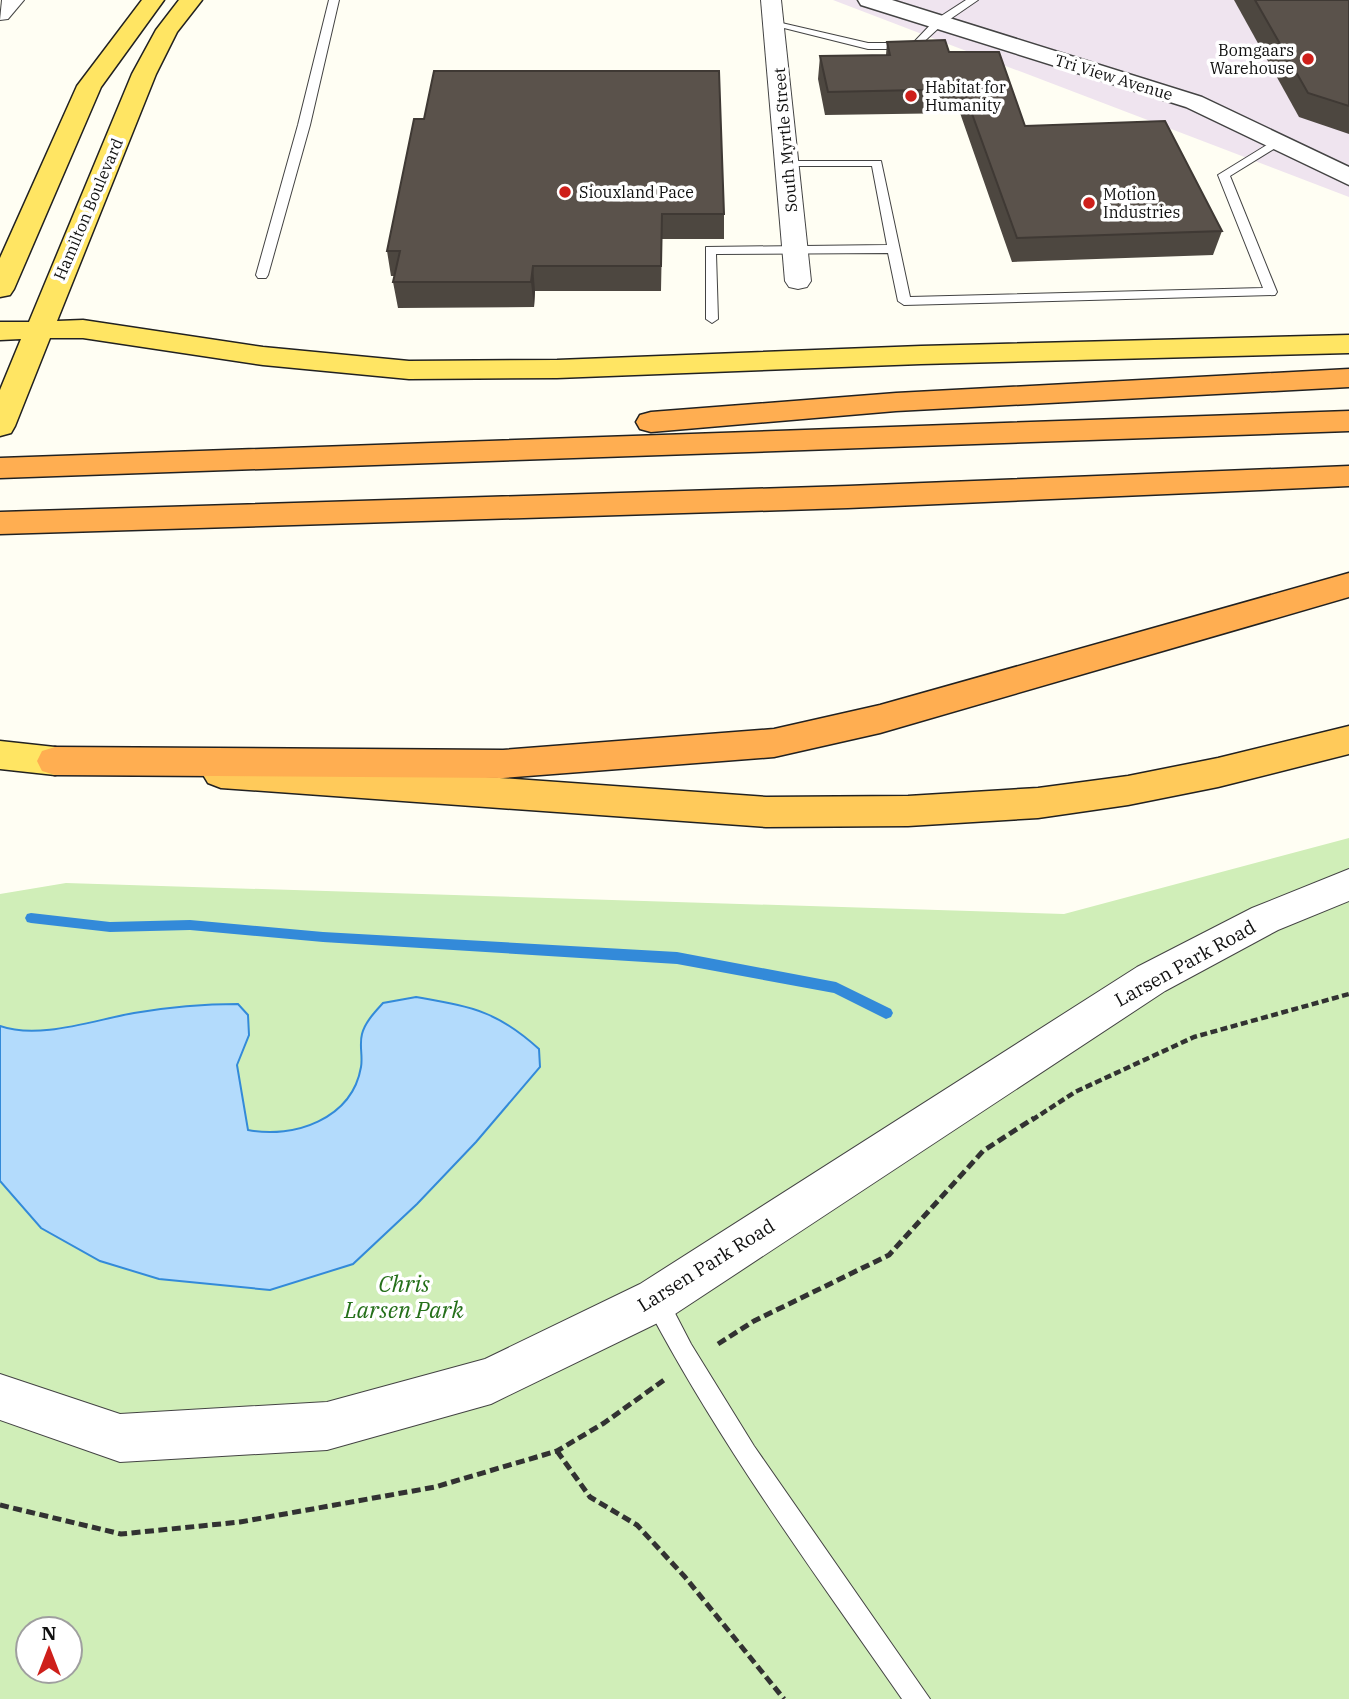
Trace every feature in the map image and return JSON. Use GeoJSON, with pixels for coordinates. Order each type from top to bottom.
{"type":"FeatureCollection","features":[{"type":"Feature","properties":{"kind":"highway"},"geometry":{"type":"LineString","coordinates":[[129,466],[896,402],[1349,378]]}},
{"type":"Feature","properties":{"kind":"highway"},"geometry":{"type":"LineString","coordinates":[[0,468],[129,466],[1349,421]]}},
{"type":"Feature","properties":{"kind":"highway"},"geometry":{"type":"LineString","coordinates":[[0,523],[848,497],[1349,477]]}},
{"type":"Feature","properties":{"kind":"highway"},"geometry":{"type":"LineString","coordinates":[[55,761],[503,764],[774,743],[880,719],[1349,585]]}},
{"type":"Feature","properties":{"kind":"highway"},"geometry":{"type":"LineString","coordinates":[[55,761],[766,812],[841,813],[996,807],[1108,793],[1221,771],[1349,740]]}},
{"type":"Feature","properties":{"kind":"main road"},"geometry":{"type":"LineString","coordinates":[[0,289],[89,86],[153,0]]}},
{"type":"Feature","properties":{"kind":"main road","name":"Hamilton Boulevard"},"geometry":{"type":"LineString","coordinates":[[0,426],[144,74],[167,30],[191,0]]}},
{"type":"Feature","properties":{"kind":"main road"},"geometry":{"type":"LineString","coordinates":[[64,267],[69,297],[98,324],[169,342]]}},
{"type":"Feature","properties":{"kind":"main road"},"geometry":{"type":"LineString","coordinates":[[0,331],[83,329],[263,356],[409,370],[557,369],[921,355],[1349,344]]}},
{"type":"Feature","properties":{"kind":"main road"},"geometry":{"type":"LineString","coordinates":[[0,755],[55,761]]}},
{"type":"Feature","properties":{"kind":"street"},"geometry":{"type":"LineString","coordinates":[[0,14],[14,0]]}},
{"type":"Feature","properties":{"kind":"street","name":"South Myrtle Street"},"geometry":{"type":"LineString","coordinates":[[771,0],[798,281]]}},
{"type":"Feature","properties":{"kind":"street","name":"Tri View Avenue"},"geometry":{"type":"LineString","coordinates":[[869,0],[1194,102],[1349,177]]}},
{"type":"Feature","properties":{"kind":"street","name":"Larsen Park Road"},"geometry":{"type":"LineString","coordinates":[[0,1397],[120,1438],[327,1426],[491,1381],[656,1300],[1151,979],[1265,919],[1349,885]]}},
{"type":"Feature","properties":{"kind":"lane"},"geometry":{"type":"LineString","coordinates":[[262,275],[304,125],[334,0]]}},
{"type":"Feature","properties":{"kind":"lane"},"geometry":{"type":"LineString","coordinates":[[773,24],[868,46],[916,46],[939,22],[974,0]]}},
{"type":"Feature","properties":{"kind":"lane"},"geometry":{"type":"LineString","coordinates":[[787,164],[877,163],[904,301],[1270,292],[1224,175],[1279,142]]}},
{"type":"Feature","properties":{"kind":"lane"},"geometry":{"type":"LineString","coordinates":[[712,319],[710,250],[894,249]]}},
{"type":"Feature","properties":{"kind":"lane"},"geometry":{"type":"LineString","coordinates":[[656,1300],[688,1363],[917,1699]]}},
{"type":"Feature","properties":{"kind":"path"},"geometry":{"type":"LineString","coordinates":[[557,1451],[590,1497],[637,1525],[685,1577],[784,1699]]}},
{"type":"Feature","properties":{"kind":"shaded area"},"geometry":{"type":"Polygon","coordinates":[[[833,0],[1349,0],[1349,197],[833,0]]]}},
{"type":"Feature","properties":{"kind":"green space","name":"Chris Larsen Park"},"geometry":{"type":"Polygon","coordinates":[[[1349,838],[1349,1699],[0,1699],[0,894],[66,883],[1064,914],[1349,838]]]}},
{"type":"Feature","properties":{"kind":"water"},"geometry":{"type":"Polygon","coordinates":[[[416,997],[468,1008],[496,1018],[539,1049],[540,1067],[476,1142],[417,1204],[353,1264],[270,1290],[159,1279],[100,1261],[41,1228],[0,1181],[0,1026],[15,1030],[49,1030],[160,1009],[238,1004],[248,1015],[249,1035],[237,1065],[248,1130],[284,1131],[302,1128],[318,1121],[346,1100],[361,1067],[361,1038],[368,1021],[383,1003],[416,997]]]}},
{"type":"Feature","properties":{"kind":"building","name":"Bomgaars Warehouse"},"geometry":{"type":"Polygon","coordinates":[[[1255,0],[1349,0],[1349,106],[1308,93],[1255,0]]]}},
{"type":"Feature","properties":{"kind":"building"},"geometry":{"type":"Polygon","coordinates":[[[945,40],[949,52],[999,52],[1025,126],[1165,121],[1222,231],[1017,238],[963,89],[828,92],[820,56],[890,55],[887,42],[945,40]]]}},
{"type":"Feature","properties":{"kind":"building","name":"Siouxland Pace"},"geometry":{"type":"Polygon","coordinates":[[[434,71],[719,71],[724,214],[662,214],[661,266],[533,266],[531,282],[393,282],[400,251],[387,251],[414,119],[424,119],[434,71]]]}},
{"type":"Feature","properties":{"kind":"waterway"},"geometry":{"type":"LineString","coordinates":[[31,918],[110,927],[190,925],[323,937],[677,958],[836,988],[886,1013]]}},
{"type":"Feature","properties":{"kind":"place","name":"Bomgaars Warehouse"},"geometry":{"type":"Point","coordinates":[1308,59]}},
{"type":"Feature","properties":{"kind":"place","name":"Habitat for Humanity"},"geometry":{"type":"Point","coordinates":[911,96]}},
{"type":"Feature","properties":{"kind":"place","name":"Siouxland Pace"},"geometry":{"type":"Point","coordinates":[565,192]}},
{"type":"Feature","properties":{"kind":"place","name":"Motion Industries"},"geometry":{"type":"Point","coordinates":[1089,203]}}]}
